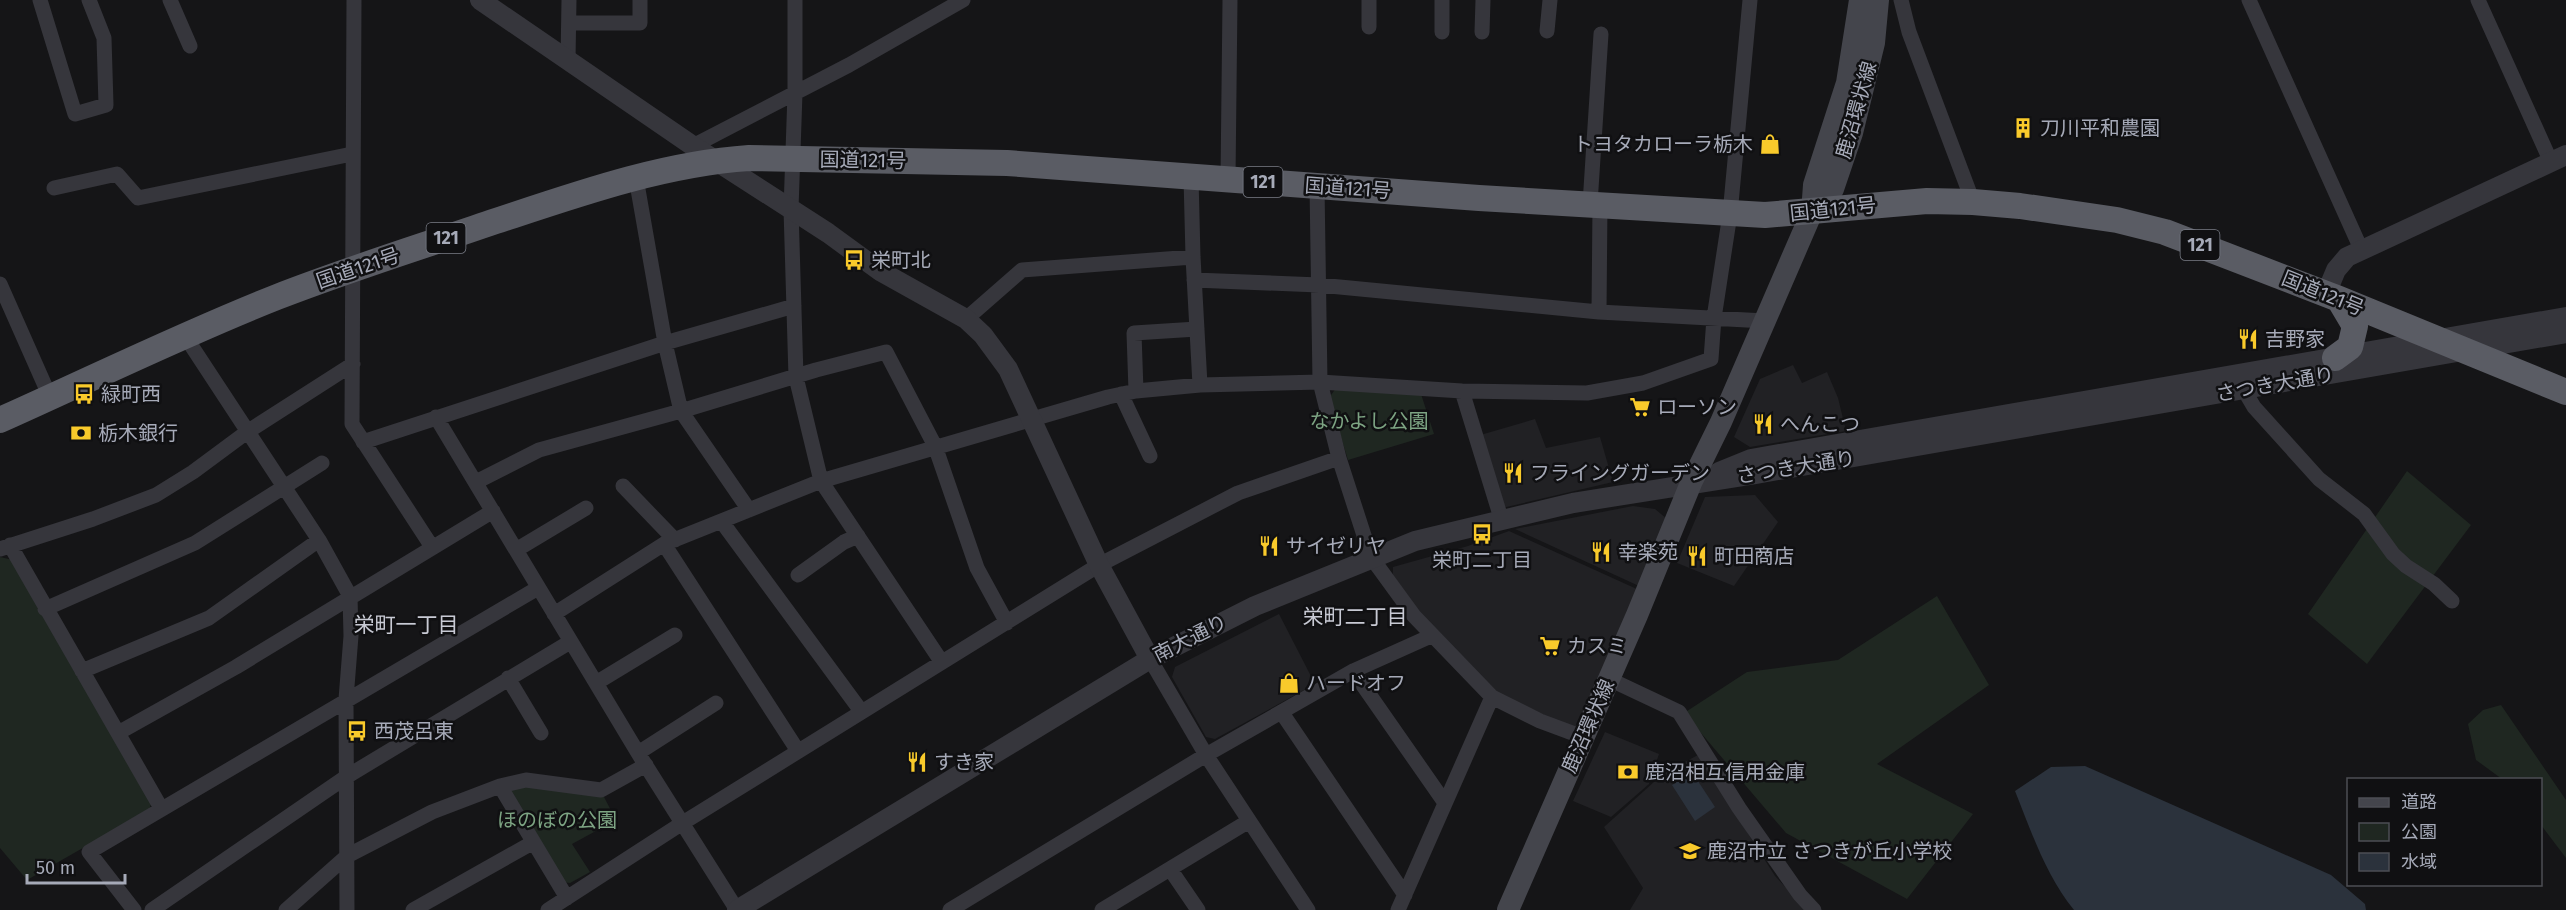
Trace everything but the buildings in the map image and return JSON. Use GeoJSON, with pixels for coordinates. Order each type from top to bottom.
{"type":"FeatureCollection","features":[{"type":"Feature","properties":{"kind":"highway","name":"国道121号"},"geometry":{"type":"LineString","coordinates":[[0,420],[278,296],[546,204],[636,178],[714,160],[792,159],[1007,163],[1730,214],[1765,215],[1905,203],[1973,202],[2117,220],[2165,232],[2566,392]]}},
{"type":"Feature","properties":{"kind":"highway"},"geometry":{"type":"LineString","coordinates":[[2332,297],[2355,326],[2350,346],[2335,358]]}},
{"type":"Feature","properties":{"kind":"main road","name":"鹿沼環状線"},"geometry":{"type":"LineString","coordinates":[[1812,212],[1814,185],[1847,83],[1860,0]]}},
{"type":"Feature","properties":{"kind":"main road","name":"鹿沼環状線"},"geometry":{"type":"LineString","coordinates":[[1508,910],[1609,679],[1691,483],[1812,212],[1833,189],[1852,133],[1874,43],[1878,0]]}},
{"type":"Feature","properties":{"kind":"street"},"geometry":{"type":"LineString","coordinates":[[40,0],[75,114],[106,105],[104,38],[89,0]]}},
{"type":"Feature","properties":{"kind":"street"},"geometry":{"type":"LineString","coordinates":[[170,0],[190,46]]}},
{"type":"Feature","properties":{"kind":"street"},"geometry":{"type":"LineString","coordinates":[[354,0],[352,424],[432,546]]}},
{"type":"Feature","properties":{"kind":"street"},"geometry":{"type":"LineString","coordinates":[[480,0],[880,271],[966,319],[1001,357],[1099,565],[1149,658],[1206,755],[1308,910]]}},
{"type":"Feature","properties":{"kind":"street"},"geometry":{"type":"LineString","coordinates":[[568,60],[569,0]]}},
{"type":"Feature","properties":{"kind":"street"},"geometry":{"type":"LineString","coordinates":[[569,23],[640,23],[640,0]]}},
{"type":"Feature","properties":{"kind":"street"},"geometry":{"type":"LineString","coordinates":[[795,0],[791,209],[796,377],[821,481],[941,661]]}},
{"type":"Feature","properties":{"kind":"street"},"geometry":{"type":"LineString","coordinates":[[693,146],[795,93],[963,0]]}},
{"type":"Feature","properties":{"kind":"street"},"geometry":{"type":"LineString","coordinates":[[1228,179],[1230,0]]}},
{"type":"Feature","properties":{"kind":"street"},"geometry":{"type":"LineString","coordinates":[[1369,0],[1369,27]]}},
{"type":"Feature","properties":{"kind":"street"},"geometry":{"type":"LineString","coordinates":[[1442,0],[1442,32]]}},
{"type":"Feature","properties":{"kind":"street"},"geometry":{"type":"LineString","coordinates":[[1482,32],[1483,0]]}},
{"type":"Feature","properties":{"kind":"street"},"geometry":{"type":"LineString","coordinates":[[1547,31],[1550,0]]}},
{"type":"Feature","properties":{"kind":"street"},"geometry":{"type":"LineString","coordinates":[[554,614],[669,542],[821,481],[1031,418],[1128,393],[1200,385],[1320,382],[1462,391],[1587,393],[1643,383],[1711,359],[1714,318],[1730,214],[1750,0]]}},
{"type":"Feature","properties":{"kind":"street"},"geometry":{"type":"LineString","coordinates":[[1901,0],[1909,32],[1973,202]]}},
{"type":"Feature","properties":{"kind":"street"},"geometry":{"type":"LineString","coordinates":[[2249,0],[2361,249]]}},
{"type":"Feature","properties":{"kind":"street"},"geometry":{"type":"LineString","coordinates":[[2332,297],[2341,264],[2347,257],[2558,158],[2478,0]]}},
{"type":"Feature","properties":{"kind":"street"},"geometry":{"type":"LineString","coordinates":[[1599,312],[1595,204],[1601,34]]}},
{"type":"Feature","properties":{"kind":"street"},"geometry":{"type":"LineString","coordinates":[[54,188],[117,174],[138,198],[352,154]]}},
{"type":"Feature","properties":{"kind":"street"},"geometry":{"type":"LineString","coordinates":[[1191,177],[1192,257],[1200,385]]}},
{"type":"Feature","properties":{"kind":"street"},"geometry":{"type":"LineString","coordinates":[[636,178],[665,343],[681,411],[749,510]]}},
{"type":"Feature","properties":{"kind":"street"},"geometry":{"type":"LineString","coordinates":[[1317,186],[1320,382],[1339,458],[1371,557],[1413,616],[1492,697],[1540,721],[1583,737]]}},
{"type":"Feature","properties":{"kind":"street"},"geometry":{"type":"LineString","coordinates":[[966,319],[1022,270],[1192,257]]}},
{"type":"Feature","properties":{"kind":"street"},"geometry":{"type":"LineString","coordinates":[[1194,280],[1319,285],[1599,312],[1765,321]]}},
{"type":"Feature","properties":{"kind":"street"},"geometry":{"type":"LineString","coordinates":[[0,284],[50,397]]}},
{"type":"Feature","properties":{"kind":"street"},"geometry":{"type":"LineString","coordinates":[[363,442],[665,343],[794,306]]}},
{"type":"Feature","properties":{"kind":"street","name":"さつき大通り"},"geometry":{"type":"LineString","coordinates":[[1691,483],[1751,459],[2566,317]]}},
{"type":"Feature","properties":{"kind":"street"},"geometry":{"type":"LineString","coordinates":[[1150,456],[1128,393],[1134,333],[1197,329]]}},
{"type":"Feature","properties":{"kind":"street","name":"さつき大通り"},"geometry":{"type":"LineString","coordinates":[[1691,483],[1767,472],[2566,333]]}},
{"type":"Feature","properties":{"kind":"street"},"geometry":{"type":"LineString","coordinates":[[185,336],[319,540],[350,596],[351,636],[346,699],[347,910]]}},
{"type":"Feature","properties":{"kind":"street"},"geometry":{"type":"LineString","coordinates":[[477,482],[538,450],[886,352],[935,446],[977,568],[1007,623]]}},
{"type":"Feature","properties":{"kind":"street"},"geometry":{"type":"LineString","coordinates":[[161,808],[45,609],[5,547],[93,519],[156,495],[193,472],[247,432],[353,364]]}},
{"type":"Feature","properties":{"kind":"street"},"geometry":{"type":"LineString","coordinates":[[2244,390],[2254,406],[2319,479],[2364,514],[2393,554],[2406,566],[2434,584],[2451,601]]}},
{"type":"Feature","properties":{"kind":"street"},"geometry":{"type":"LineString","coordinates":[[1462,391],[1501,518]]}},
{"type":"Feature","properties":{"kind":"street"},"geometry":{"type":"LineString","coordinates":[[436,417],[641,759],[737,910]]}},
{"type":"Feature","properties":{"kind":"street"},"geometry":{"type":"LineString","coordinates":[[548,910],[861,711],[1099,565],[1238,493],[1339,458]]}},
{"type":"Feature","properties":{"kind":"street"},"geometry":{"type":"LineString","coordinates":[[45,609],[195,543],[322,462]]}},
{"type":"Feature","properties":{"kind":"street","name":"南大通り"},"geometry":{"type":"LineString","coordinates":[[737,910],[1149,658],[1255,606],[1415,541],[1501,518],[1691,483]]}},
{"type":"Feature","properties":{"kind":"street"},"geometry":{"type":"LineString","coordinates":[[623,486],[669,542],[798,751]]}},
{"type":"Feature","properties":{"kind":"street"},"geometry":{"type":"LineString","coordinates":[[516,550],[586,508]]}},
{"type":"Feature","properties":{"kind":"street"},"geometry":{"type":"LineString","coordinates":[[118,733],[236,667],[432,546],[493,512]]}},
{"type":"Feature","properties":{"kind":"street"},"geometry":{"type":"LineString","coordinates":[[722,522],[861,711]]}},
{"type":"Feature","properties":{"kind":"street"},"geometry":{"type":"LineString","coordinates":[[798,575],[844,542],[858,536]]}},
{"type":"Feature","properties":{"kind":"street"},"geometry":{"type":"LineString","coordinates":[[82,671],[209,618],[319,540]]}},
{"type":"Feature","properties":{"kind":"street"},"geometry":{"type":"LineString","coordinates":[[134,910],[89,852],[538,588]]}},
{"type":"Feature","properties":{"kind":"street"},"geometry":{"type":"LineString","coordinates":[[596,683],[675,635]]}},
{"type":"Feature","properties":{"kind":"street"},"geometry":{"type":"LineString","coordinates":[[950,910],[1206,755],[1353,671],[1431,636]]}},
{"type":"Feature","properties":{"kind":"street"},"geometry":{"type":"LineString","coordinates":[[152,910],[346,777],[570,642]]}},
{"type":"Feature","properties":{"kind":"street"},"geometry":{"type":"LineString","coordinates":[[1353,671],[1445,803]]}},
{"type":"Feature","properties":{"kind":"street"},"geometry":{"type":"LineString","coordinates":[[508,678],[541,733]]}},
{"type":"Feature","properties":{"kind":"street"},"geometry":{"type":"LineString","coordinates":[[1609,679],[1679,712],[1739,808],[1800,894],[1814,910]]}},
{"type":"Feature","properties":{"kind":"street"},"geometry":{"type":"LineString","coordinates":[[1398,910],[1492,697]]}},
{"type":"Feature","properties":{"kind":"street"},"geometry":{"type":"LineString","coordinates":[[286,910],[347,856],[432,812],[500,786],[526,780],[602,790],[716,703]]}},
{"type":"Feature","properties":{"kind":"street"},"geometry":{"type":"LineString","coordinates":[[1282,713],[1405,895]]}},
{"type":"Feature","properties":{"kind":"street"},"geometry":{"type":"LineString","coordinates":[[500,786],[532,843],[567,898]]}},
{"type":"Feature","properties":{"kind":"street"},"geometry":{"type":"LineString","coordinates":[[1102,910],[1249,821]]}},
{"type":"Feature","properties":{"kind":"street"},"geometry":{"type":"LineString","coordinates":[[413,910],[532,843]]}},
{"type":"Feature","properties":{"kind":"street"},"geometry":{"type":"LineString","coordinates":[[1170,869],[1198,910]]}},
{"type":"Feature","properties":{"kind":"shaded area"},"geometry":{"type":"Polygon","coordinates":[[[1793,365],[1802,383],[1827,372],[1838,398],[1846,431],[1750,447],[1734,437],[1760,379],[1793,365]]]}},
{"type":"Feature","properties":{"kind":"shaded area"},"geometry":{"type":"Polygon","coordinates":[[[1535,419],[1546,448],[1600,437],[1613,482],[1502,508],[1477,436],[1535,419]]]}},
{"type":"Feature","properties":{"kind":"shaded area"},"geometry":{"type":"Polygon","coordinates":[[[1755,495],[1778,522],[1734,586],[1677,563],[1705,497],[1755,495]]]}},
{"type":"Feature","properties":{"kind":"shaded area"},"geometry":{"type":"Polygon","coordinates":[[[1633,506],[1655,509],[1667,519],[1639,586],[1515,529],[1633,506]]]}},
{"type":"Feature","properties":{"kind":"shaded area"},"geometry":{"type":"Polygon","coordinates":[[[1509,531],[1639,590],[1578,731],[1494,692],[1426,621],[1393,575],[1393,567],[1468,546],[1509,531]]]}},
{"type":"Feature","properties":{"kind":"shaded area"},"geometry":{"type":"Polygon","coordinates":[[[1279,614],[1315,684],[1215,739],[1206,737],[1172,677],[1175,667],[1279,614]]]}},
{"type":"Feature","properties":{"kind":"shaded area"},"geometry":{"type":"Polygon","coordinates":[[[1605,732],[1659,754],[1649,784],[1611,817],[1573,801],[1605,732]]]}},
{"type":"Feature","properties":{"kind":"shaded area","name":"鹿沼市立 さつきが丘小学校"},"geometry":{"type":"Polygon","coordinates":[[[1698,755],[1775,876],[1807,910],[1630,910],[1643,888],[1604,827],[1664,773],[1698,755]]]}},
{"type":"Feature","properties":{"kind":"green space","name":"なかよし公園"},"geometry":{"type":"Polygon","coordinates":[[[1336,388],[1421,394],[1434,434],[1348,460],[1329,398],[1336,388]]]}},
{"type":"Feature","properties":{"kind":"green space"},"geometry":{"type":"Polygon","coordinates":[[[2407,471],[2471,525],[2367,664],[2308,614],[2407,471]]]}},
{"type":"Feature","properties":{"kind":"green space"},"geometry":{"type":"Polygon","coordinates":[[[0,557],[13,560],[152,801],[149,810],[27,880],[0,848],[0,557]]]}},
{"type":"Feature","properties":{"kind":"green space"},"geometry":{"type":"Polygon","coordinates":[[[1937,596],[1989,685],[1877,764],[1973,814],[1907,899],[1786,833],[1684,713],[1747,672],[1838,660],[1937,596]]]}},
{"type":"Feature","properties":{"kind":"green space"},"geometry":{"type":"Polygon","coordinates":[[[2501,705],[2566,800],[2566,858],[2542,826],[2542,778],[2501,778],[2476,760],[2468,724],[2483,710],[2501,705]]]}},
{"type":"Feature","properties":{"kind":"green space","name":"ほのぼの公園"},"geometry":{"type":"Polygon","coordinates":[[[515,785],[604,797],[616,820],[572,844],[590,872],[570,883],[562,882],[509,793],[515,785]]]}},
{"type":"Feature","properties":{"kind":"water"},"geometry":{"type":"Polygon","coordinates":[[[2085,766],[2331,875],[2365,904],[2366,910],[2074,910],[2047,868],[2015,791],[2051,767],[2085,766]]]}},
{"type":"Feature","properties":{"kind":"water"},"geometry":{"type":"Polygon","coordinates":[[[1692,772],[1715,807],[1695,821],[1672,785],[1692,772]]]}},
{"type":"Feature","properties":{"kind":"place","name":"刀川平和農園"},"geometry":{"type":"Point","coordinates":[2023,128]}},
{"type":"Feature","properties":{"kind":"place","name":"トヨタカローラ栃木"},"geometry":{"type":"Point","coordinates":[1770,144]}},
{"type":"Feature","properties":{"kind":"place","name":"栄町北"},"geometry":{"type":"Point","coordinates":[854,260]}},
{"type":"Feature","properties":{"kind":"place","name":"吉野家"},"geometry":{"type":"Point","coordinates":[2248,339]}},
{"type":"Feature","properties":{"kind":"place","name":"緑町西"},"geometry":{"type":"Point","coordinates":[84,394]}},
{"type":"Feature","properties":{"kind":"place","name":"ローソン"},"geometry":{"type":"Point","coordinates":[1640,407]}},
{"type":"Feature","properties":{"kind":"place","name":"へんこつ"},"geometry":{"type":"Point","coordinates":[1763,424]}},
{"type":"Feature","properties":{"kind":"place","name":"栃木銀行"},"geometry":{"type":"Point","coordinates":[81,433]}},
{"type":"Feature","properties":{"kind":"place","name":"フライングガーデン"},"geometry":{"type":"Point","coordinates":[1513,473]}},
{"type":"Feature","properties":{"kind":"place","name":"栄町二丁目"},"geometry":{"type":"Point","coordinates":[1482,534]}},
{"type":"Feature","properties":{"kind":"place","name":"サイゼリヤ"},"geometry":{"type":"Point","coordinates":[1269,546]}},
{"type":"Feature","properties":{"kind":"place","name":"幸楽苑"},"geometry":{"type":"Point","coordinates":[1601,552]}},
{"type":"Feature","properties":{"kind":"place","name":"町田商店"},"geometry":{"type":"Point","coordinates":[1697,556]}},
{"type":"Feature","properties":{"kind":"place","name":"カスミ"},"geometry":{"type":"Point","coordinates":[1550,646]}},
{"type":"Feature","properties":{"kind":"place","name":"ハードオフ"},"geometry":{"type":"Point","coordinates":[1289,683]}},
{"type":"Feature","properties":{"kind":"place","name":"西茂呂東"},"geometry":{"type":"Point","coordinates":[357,731]}},
{"type":"Feature","properties":{"kind":"place","name":"すき家"},"geometry":{"type":"Point","coordinates":[917,762]}},
{"type":"Feature","properties":{"kind":"place","name":"鹿沼相互信用金庫"},"geometry":{"type":"Point","coordinates":[1628,772]}},
{"type":"Feature","properties":{"kind":"place","name":"鹿沼市立 さつきが丘小学校"},"geometry":{"type":"Point","coordinates":[1690,851]}},
{"type":"Feature","properties":{"kind":"district","name":"栄町二丁目"},"geometry":{"type":"Point","coordinates":[1355,617]}},
{"type":"Feature","properties":{"kind":"district","name":"栄町一丁目"},"geometry":{"type":"Point","coordinates":[406,625]}}]}
